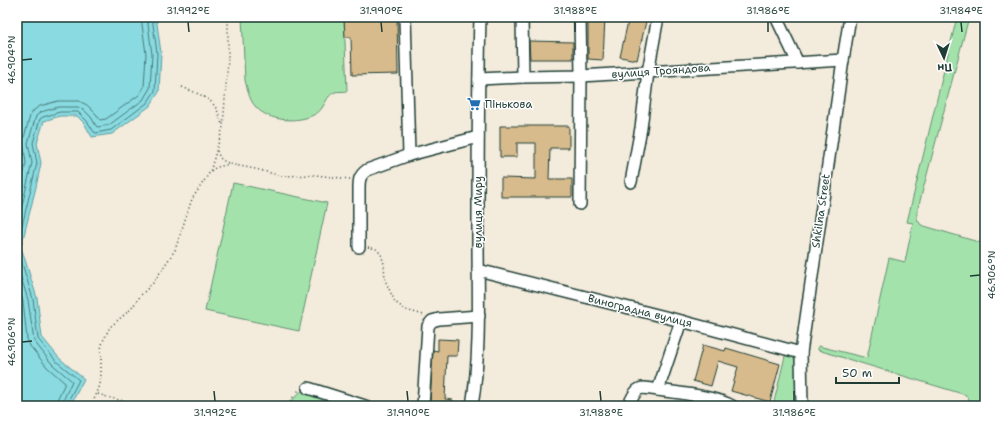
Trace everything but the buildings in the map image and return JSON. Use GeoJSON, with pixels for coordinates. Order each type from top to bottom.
{"type":"FeatureCollection","features":[{"type":"Feature","properties":{"kind":"street"},"geometry":{"type":"LineString","coordinates":[[405,17],[409,155]]}},
{"type":"Feature","properties":{"kind":"street","name":"вулиця Миру"},"geometry":{"type":"LineString","coordinates":[[472,406],[475,389],[479,316],[478,137],[480,17]]}},
{"type":"Feature","properties":{"kind":"street"},"geometry":{"type":"LineString","coordinates":[[522,17],[523,76]]}},
{"type":"Feature","properties":{"kind":"street"},"geometry":{"type":"LineString","coordinates":[[580,17],[580,204]]}},
{"type":"Feature","properties":{"kind":"street"},"geometry":{"type":"LineString","coordinates":[[631,182],[658,17]]}},
{"type":"Feature","properties":{"kind":"street"},"geometry":{"type":"LineString","coordinates":[[776,17],[798,63]]}},
{"type":"Feature","properties":{"kind":"street","name":"Shkilna Street"},"geometry":{"type":"LineString","coordinates":[[802,406],[801,353],[850,17]]}},
{"type":"Feature","properties":{"kind":"street","name":"вулиця Трояндова"},"geometry":{"type":"LineString","coordinates":[[479,79],[523,76],[581,76],[843,60]]}},
{"type":"Feature","properties":{"kind":"street"},"geometry":{"type":"LineString","coordinates":[[359,243],[359,180],[366,170],[409,155],[478,137]]}},
{"type":"Feature","properties":{"kind":"street","name":"Виноградна вулиця"},"geometry":{"type":"LineString","coordinates":[[478,270],[801,353]]}},
{"type":"Feature","properties":{"kind":"street"},"geometry":{"type":"LineString","coordinates":[[424,406],[428,326],[432,321],[439,319],[479,316]]}},
{"type":"Feature","properties":{"kind":"street"},"geometry":{"type":"LineString","coordinates":[[658,390],[681,321]]}},
{"type":"Feature","properties":{"kind":"street"},"geometry":{"type":"LineString","coordinates":[[308,388],[365,406]]}},
{"type":"Feature","properties":{"kind":"street"},"geometry":{"type":"LineString","coordinates":[[628,406],[638,389],[645,388],[708,398],[728,403],[732,406]]}},
{"type":"Feature","properties":{"kind":"path"},"geometry":{"type":"LineString","coordinates":[[210,172],[223,127],[228,59],[228,17]]}},
{"type":"Feature","properties":{"kind":"path"},"geometry":{"type":"LineString","coordinates":[[182,87],[211,101],[219,112],[223,127]]}},
{"type":"Feature","properties":{"kind":"path"},"geometry":{"type":"LineString","coordinates":[[217,150],[220,158],[230,164],[281,176],[315,175],[359,180]]}},
{"type":"Feature","properties":{"kind":"path"},"geometry":{"type":"LineString","coordinates":[[91,406],[101,380],[102,345],[108,330],[131,310],[172,255],[192,199],[210,172],[214,168],[230,164]]}},
{"type":"Feature","properties":{"kind":"path"},"geometry":{"type":"LineString","coordinates":[[359,243],[376,249],[381,254],[384,264],[385,280],[395,302],[406,310],[439,319]]}},
{"type":"Feature","properties":{"kind":"path"},"geometry":{"type":"LineString","coordinates":[[284,406],[300,390],[308,388]]}},
{"type":"Feature","properties":{"kind":"path"},"geometry":{"type":"LineString","coordinates":[[97,393],[115,399],[156,406]]}},
{"type":"Feature","properties":{"kind":"path"},"geometry":{"type":"LineString","coordinates":[[141,406],[148,405]]}},
{"type":"Feature","properties":{"kind":"green space"},"geometry":{"type":"Polygon","coordinates":[[[242,17],[344,17],[347,91],[332,94],[327,99],[320,111],[310,117],[302,119],[284,120],[261,111],[251,100],[245,80],[242,17]]]}},
{"type":"Feature","properties":{"kind":"green space"},"geometry":{"type":"Polygon","coordinates":[[[957,17],[969,17],[917,212],[917,219],[921,225],[985,244],[985,406],[972,406],[966,395],[818,350],[818,346],[867,358],[889,258],[905,262],[913,223],[907,222],[957,17]]]}},
{"type":"Feature","properties":{"kind":"green space"},"geometry":{"type":"Polygon","coordinates":[[[233,183],[327,203],[299,331],[205,311],[233,183]]]}},
{"type":"Feature","properties":{"kind":"green space"},"geometry":{"type":"Polygon","coordinates":[[[786,352],[796,357],[798,406],[773,406],[786,352]]]}},
{"type":"Feature","properties":{"kind":"green space"},"geometry":{"type":"Polygon","coordinates":[[[304,390],[356,406],[287,406],[299,393],[304,390]]]}},
{"type":"Feature","properties":{"kind":"water"},"geometry":{"type":"Polygon","coordinates":[[[17,17],[156,17],[161,53],[159,92],[150,106],[112,134],[92,137],[84,123],[77,116],[60,116],[44,121],[37,143],[41,163],[21,247],[37,298],[42,337],[59,358],[84,379],[70,406],[17,406],[17,17]]]}},
{"type":"Feature","properties":{"kind":"place","name":"Пінькова"},"geometry":{"type":"Point","coordinates":[474,104]}}]}
